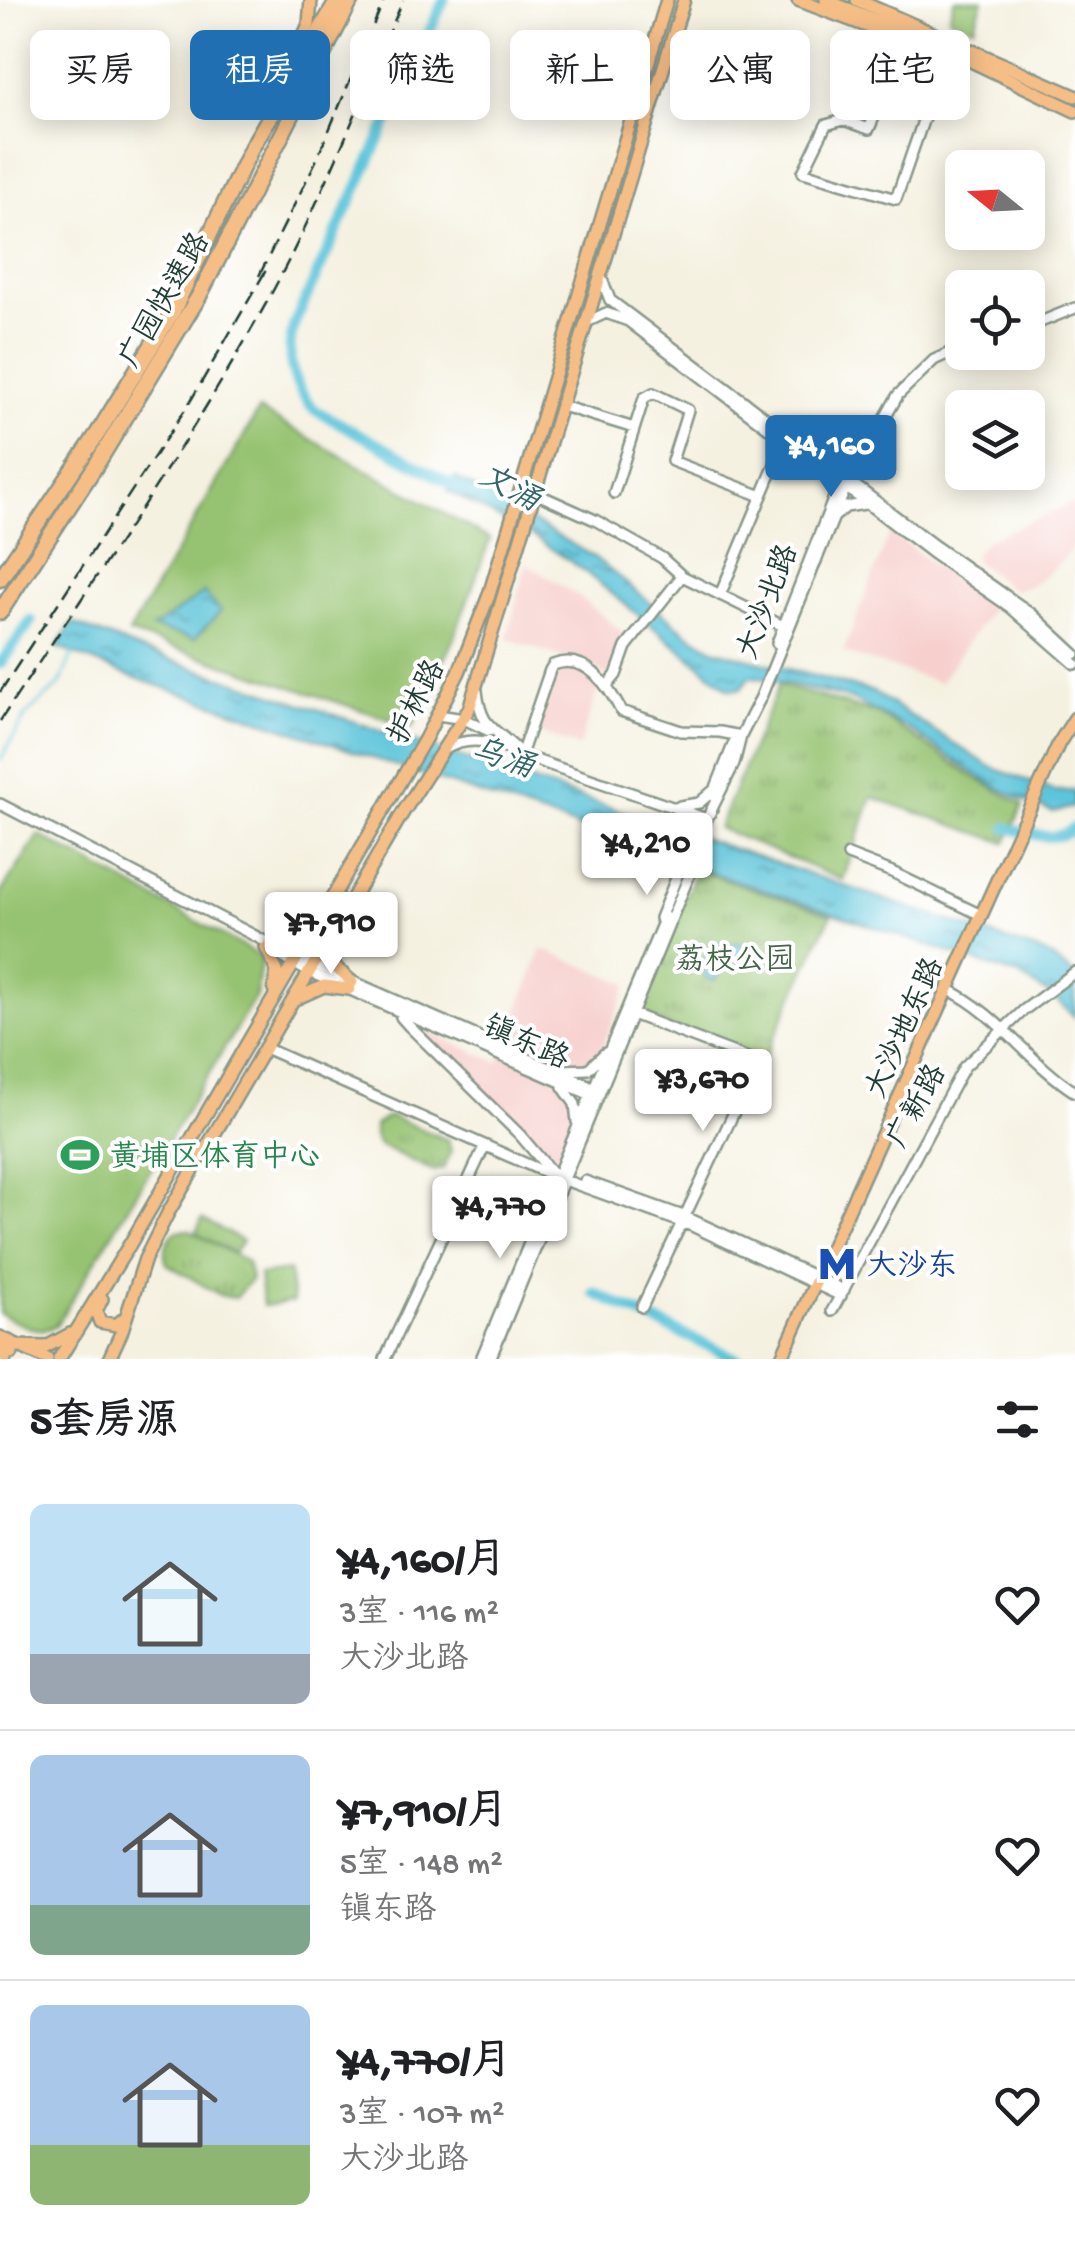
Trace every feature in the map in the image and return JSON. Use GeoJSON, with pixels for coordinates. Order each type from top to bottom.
{"type":"FeatureCollection","features":[{"type":"Feature","properties":{"kind":"highway","name":"广园快速路"},"geometry":{"type":"LineString","coordinates":[[0,579],[137,372],[189,278],[252,147],[338,0]]}},
{"type":"Feature","properties":{"kind":"highway","name":"广园快速路"},"geometry":{"type":"LineString","coordinates":[[0,612],[199,296],[351,0]]}},
{"type":"Feature","properties":{"kind":"main road"},"geometry":{"type":"LineString","coordinates":[[307,30],[311,0]]}},
{"type":"Feature","properties":{"kind":"main road"},"geometry":{"type":"LineString","coordinates":[[309,30],[322,0]]}},
{"type":"Feature","properties":{"kind":"main road","name":"护林路"},"geometry":{"type":"LineString","coordinates":[[59,1359],[425,739],[470,647],[507,538],[667,0]]}},
{"type":"Feature","properties":{"kind":"main road"},"geometry":{"type":"LineString","coordinates":[[666,59],[675,0]]}},
{"type":"Feature","properties":{"kind":"main road","name":"护林路"},"geometry":{"type":"LineString","coordinates":[[108,1359],[155,1238],[293,1000],[464,720],[687,0]]}},
{"type":"Feature","properties":{"kind":"main road"},"geometry":{"type":"LineString","coordinates":[[798,0],[874,30]]}},
{"type":"Feature","properties":{"kind":"main road"},"geometry":{"type":"LineString","coordinates":[[826,0],[896,30]]}},
{"type":"Feature","properties":{"kind":"main road"},"geometry":{"type":"LineString","coordinates":[[857,0],[1075,96]]}},
{"type":"Feature","properties":{"kind":"main road"},"geometry":{"type":"LineString","coordinates":[[970,62],[1075,111]]}},
{"type":"Feature","properties":{"kind":"main road"},"geometry":{"type":"LineString","coordinates":[[189,278],[211,218],[263,120]]}},
{"type":"Feature","properties":{"kind":"main road"},"geometry":{"type":"LineString","coordinates":[[470,647],[478,656],[487,654]]}},
{"type":"Feature","properties":{"kind":"main road","name":"大沙地东路"},"geometry":{"type":"LineString","coordinates":[[1047,779],[1059,743],[1075,718]]}},
{"type":"Feature","properties":{"kind":"main road","name":"大沙地东路"},"geometry":{"type":"LineString","coordinates":[[784,1359],[979,923],[1047,779],[1075,731]]}},
{"type":"Feature","properties":{"kind":"main road"},"geometry":{"type":"LineString","coordinates":[[329,903],[346,912]]}},
{"type":"Feature","properties":{"kind":"main road"},"geometry":{"type":"LineString","coordinates":[[282,1019],[269,1005],[277,971],[268,946],[297,940],[316,926]]}},
{"type":"Feature","properties":{"kind":"main road"},"geometry":{"type":"LineString","coordinates":[[334,932],[334,966],[350,986]]}},
{"type":"Feature","properties":{"kind":"main road"},"geometry":{"type":"LineString","coordinates":[[293,1000],[324,986],[350,986]]}},
{"type":"Feature","properties":{"kind":"main road"},"geometry":{"type":"LineString","coordinates":[[126,1317],[120,1324],[107,1325],[96,1315],[130,1244]]}},
{"type":"Feature","properties":{"kind":"main road"},"geometry":{"type":"LineString","coordinates":[[118,1359],[126,1317]]}},
{"type":"Feature","properties":{"kind":"main road"},"geometry":{"type":"LineString","coordinates":[[7,1352],[56,1344],[78,1325]]}},
{"type":"Feature","properties":{"kind":"main road"},"geometry":{"type":"LineString","coordinates":[[0,1337],[7,1352]]}},
{"type":"Feature","properties":{"kind":"main road"},"geometry":{"type":"LineString","coordinates":[[7,1352],[26,1352],[26,1359]]}},
{"type":"Feature","properties":{"kind":"main road"},"geometry":{"type":"LineString","coordinates":[[7,1352],[46,1359]]}},
{"type":"Feature","properties":{"kind":"street"},"geometry":{"type":"LineString","coordinates":[[883,96],[924,118],[896,199],[803,172],[826,125],[843,120],[869,130],[883,96]]}},
{"type":"Feature","properties":{"kind":"street"},"geometry":{"type":"LineString","coordinates":[[601,275],[610,300],[786,437]]}},
{"type":"Feature","properties":{"kind":"street"},"geometry":{"type":"LineString","coordinates":[[1045,320],[1075,308]]}},
{"type":"Feature","properties":{"kind":"street"},"geometry":{"type":"LineString","coordinates":[[587,322],[606,313],[622,318],[1032,614],[1075,654]]}},
{"type":"Feature","properties":{"kind":"street","name":"大沙北路"},"geometry":{"type":"LineString","coordinates":[[779,647],[784,626],[845,481],[898,395],[945,354]]}},
{"type":"Feature","properties":{"kind":"street"},"geometry":{"type":"LineString","coordinates":[[614,493],[644,398],[657,394],[683,406],[688,416],[672,461],[759,495]]}},
{"type":"Feature","properties":{"kind":"street"},"geometry":{"type":"LineString","coordinates":[[562,406],[634,428]]}},
{"type":"Feature","properties":{"kind":"street"},"geometry":{"type":"LineString","coordinates":[[720,595],[786,437]]}},
{"type":"Feature","properties":{"kind":"street"},"geometry":{"type":"LineString","coordinates":[[845,481],[869,504],[1026,619],[1075,664]]}},
{"type":"Feature","properties":{"kind":"street","name":"大沙北路"},"geometry":{"type":"LineString","coordinates":[[705,819],[833,518],[845,481]]}},
{"type":"Feature","properties":{"kind":"street"},"geometry":{"type":"LineString","coordinates":[[533,499],[586,516],[662,558],[682,576],[784,626]]}},
{"type":"Feature","properties":{"kind":"street"},"geometry":{"type":"LineString","coordinates":[[833,518],[846,507],[869,504]]}},
{"type":"Feature","properties":{"kind":"street"},"geometry":{"type":"LineString","coordinates":[[608,685],[626,647],[682,576]]}},
{"type":"Feature","properties":{"kind":"street"},"geometry":{"type":"LineString","coordinates":[[522,755],[552,664],[564,662],[586,668],[608,685],[621,711],[681,731],[739,736]]}},
{"type":"Feature","properties":{"kind":"street"},"geometry":{"type":"LineString","coordinates":[[477,687],[481,714],[496,735]]}},
{"type":"Feature","properties":{"kind":"street"},"geometry":{"type":"LineString","coordinates":[[438,715],[464,720],[496,735],[522,755]]}},
{"type":"Feature","properties":{"kind":"street"},"geometry":{"type":"LineString","coordinates":[[438,715],[457,733],[485,742]]}},
{"type":"Feature","properties":{"kind":"street","name":"大沙北路"},"geometry":{"type":"LineString","coordinates":[[481,1359],[562,1178],[577,1126],[632,1014],[698,832],[734,764],[739,736]]}},
{"type":"Feature","properties":{"kind":"street"},"geometry":{"type":"LineString","coordinates":[[447,748],[467,741],[499,744],[705,819]]}},
{"type":"Feature","properties":{"kind":"street"},"geometry":{"type":"LineString","coordinates":[[675,807],[699,803],[716,788]]}},
{"type":"Feature","properties":{"kind":"street","name":"镇东路"},"geometry":{"type":"LineString","coordinates":[[0,804],[312,969],[549,1075]]}},
{"type":"Feature","properties":{"kind":"street"},"geometry":{"type":"LineString","coordinates":[[675,807],[698,832]]}},
{"type":"Feature","properties":{"kind":"street"},"geometry":{"type":"LineString","coordinates":[[848,855],[892,872],[979,923]]}},
{"type":"Feature","properties":{"kind":"street","name":"大沙北路"},"geometry":{"type":"LineString","coordinates":[[490,1359],[610,1047],[685,869]]}},
{"type":"Feature","properties":{"kind":"street","name":"广新路"},"geometry":{"type":"LineString","coordinates":[[832,1311],[970,1059],[1075,972]]}},
{"type":"Feature","properties":{"kind":"street","name":"镇东路"},"geometry":{"type":"LineString","coordinates":[[350,986],[595,1092]]}},
{"type":"Feature","properties":{"kind":"street"},"geometry":{"type":"LineString","coordinates":[[950,990],[1004,1028],[1075,1092]]}},
{"type":"Feature","properties":{"kind":"street"},"geometry":{"type":"LineString","coordinates":[[401,1011],[409,1026],[562,1178]]}},
{"type":"Feature","properties":{"kind":"street"},"geometry":{"type":"LineString","coordinates":[[632,1014],[750,1060],[753,1072],[642,1306]]}},
{"type":"Feature","properties":{"kind":"street"},"geometry":{"type":"LineString","coordinates":[[549,1075],[588,1069],[610,1047]]}},
{"type":"Feature","properties":{"kind":"street"},"geometry":{"type":"LineString","coordinates":[[265,1048],[484,1147],[562,1178],[604,1186],[843,1293]]}},
{"type":"Feature","properties":{"kind":"street"},"geometry":{"type":"LineString","coordinates":[[549,1075],[571,1096],[577,1126]]}},
{"type":"Feature","properties":{"kind":"street"},"geometry":{"type":"LineString","coordinates":[[385,1359],[484,1147]]}},
{"type":"Feature","properties":{"kind":"shaded area"},"geometry":{"type":"Polygon","coordinates":[[[1072,503],[1075,543],[1062,561],[1031,586],[1013,590],[975,561],[974,554],[987,540],[1072,503]]]}},
{"type":"Feature","properties":{"kind":"shaded area"},"geometry":{"type":"Polygon","coordinates":[[[890,532],[992,608],[939,683],[843,652],[890,532]]]}},
{"type":"Feature","properties":{"kind":"shaded area"},"geometry":{"type":"Polygon","coordinates":[[[526,564],[577,595],[627,636],[610,674],[604,676],[596,668],[507,639],[526,564]]]}},
{"type":"Feature","properties":{"kind":"shaded area"},"geometry":{"type":"Polygon","coordinates":[[[567,663],[588,670],[600,682],[579,747],[534,731],[556,664],[567,663]]]}},
{"type":"Feature","properties":{"kind":"shaded area"},"geometry":{"type":"Polygon","coordinates":[[[542,949],[628,984],[557,1158],[414,1026],[498,1062],[542,949]]]}},
{"type":"Feature","properties":{"kind":"green space"},"geometry":{"type":"Polygon","coordinates":[[[954,0],[983,0],[974,27],[949,18],[954,0]]]}},
{"type":"Feature","properties":{"kind":"green space"},"geometry":{"type":"Polygon","coordinates":[[[259,410],[490,539],[453,640],[412,727],[129,633],[259,410]]]}},
{"type":"Feature","properties":{"kind":"green space"},"geometry":{"type":"Polygon","coordinates":[[[779,685],[879,714],[1023,805],[1006,843],[872,797],[843,880],[718,828],[779,685]]]}},
{"type":"Feature","properties":{"kind":"green space","name":"黄埔区体育中心"},"geometry":{"type":"Polygon","coordinates":[[[39,835],[262,957],[256,996],[56,1326],[41,1329],[0,1314],[0,894],[39,835]]]}},
{"type":"Feature","properties":{"kind":"green space","name":"荔枝公园"},"geometry":{"type":"Polygon","coordinates":[[[697,870],[831,915],[763,1061],[635,1013],[697,870]]]}},
{"type":"Feature","properties":{"kind":"green space"},"geometry":{"type":"Polygon","coordinates":[[[389,1116],[448,1140],[451,1152],[444,1168],[433,1171],[379,1145],[374,1126],[389,1116]]]}},
{"type":"Feature","properties":{"kind":"green space"},"geometry":{"type":"Polygon","coordinates":[[[202,1219],[242,1241],[234,1253],[196,1233],[202,1219]]]}},
{"type":"Feature","properties":{"kind":"green space"},"geometry":{"type":"Polygon","coordinates":[[[189,1230],[247,1262],[251,1279],[235,1298],[220,1295],[167,1264],[165,1250],[170,1238],[177,1231],[189,1230]]]}},
{"type":"Feature","properties":{"kind":"green space"},"geometry":{"type":"Polygon","coordinates":[[[289,1271],[293,1302],[263,1306],[259,1275],[289,1271]]]}},
{"type":"Feature","properties":{"kind":"water"},"geometry":{"type":"Polygon","coordinates":[[[455,477],[594,557],[687,633],[713,649],[873,692],[991,767],[1054,791],[1075,791],[1075,807],[1053,812],[1020,799],[987,782],[907,728],[851,699],[756,677],[749,677],[741,689],[729,689],[583,570],[535,538],[448,491],[455,477]]]}},
{"type":"Feature","properties":{"kind":"water"},"geometry":{"type":"Polygon","coordinates":[[[204,593],[221,611],[194,639],[153,628],[204,593]]]}},
{"type":"Feature","properties":{"kind":"water","name":"乌涌"},"geometry":{"type":"Polygon","coordinates":[[[73,623],[135,648],[1045,953],[1075,975],[1075,1018],[1055,998],[1019,976],[127,675],[57,647],[73,623]]]}},
{"type":"Feature","properties":{"kind":"water"},"geometry":{"type":"Polygon","coordinates":[[[712,943],[741,943],[743,950],[714,980],[706,979],[703,962],[712,943]]]}},
{"type":"Feature","properties":{"kind":"waterway","name":"文涌"},"geometry":{"type":"LineString","coordinates":[[444,0],[295,322],[290,357],[295,380],[315,410],[464,491]]}},
{"type":"Feature","properties":{"kind":"waterway"},"geometry":{"type":"LineString","coordinates":[[0,664],[31,621]]}},
{"type":"Feature","properties":{"kind":"waterway"},"geometry":{"type":"LineString","coordinates":[[0,760],[27,714],[60,684],[73,653]]}},
{"type":"Feature","properties":{"kind":"waterway"},"geometry":{"type":"LineString","coordinates":[[1007,828],[1051,837],[1075,827]]}},
{"type":"Feature","properties":{"kind":"waterway"},"geometry":{"type":"LineString","coordinates":[[594,1293],[737,1359]]}},
{"type":"Feature","properties":{"kind":"railway"},"geometry":{"type":"LineString","coordinates":[[259,276],[316,161],[384,0]]}},
{"type":"Feature","properties":{"kind":"railway"},"geometry":{"type":"LineString","coordinates":[[0,721],[173,459],[269,298],[323,188],[403,0]]}},
{"type":"Feature","properties":{"kind":"railway"},"geometry":{"type":"LineString","coordinates":[[0,692],[190,402],[269,265]]}},
{"type":"Feature","properties":{"kind":"place","name":"黄埔区体育中心"},"geometry":{"type":"Point","coordinates":[80,1155]}},
{"type":"Feature","properties":{"kind":"place","name":"大沙东"},"geometry":{"type":"Point","coordinates":[837,1264]}}]}
